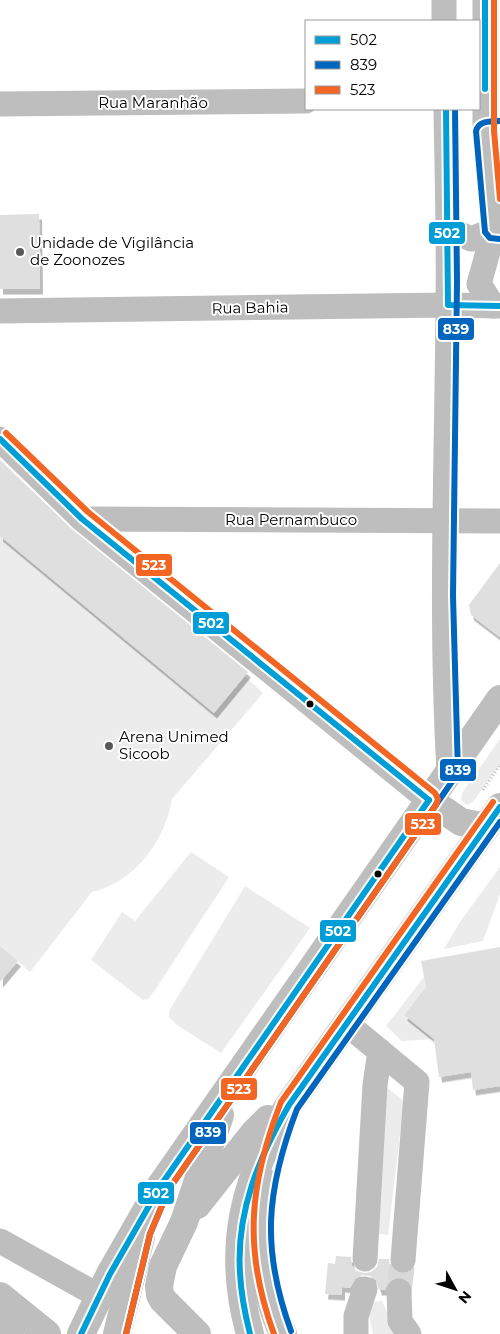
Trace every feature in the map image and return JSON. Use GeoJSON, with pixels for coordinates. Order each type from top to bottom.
{"type":"FeatureCollection","features":[{"type":"Feature","properties":{"kind":"main road"},"geometry":{"type":"LineString","coordinates":[[81,1334],[134,1229],[161,1185],[500,699]]}},
{"type":"Feature","properties":{"kind":"main road"},"geometry":{"type":"LineString","coordinates":[[429,800],[461,822],[493,817]]}},
{"type":"Feature","properties":{"kind":"main road"},"geometry":{"type":"LineString","coordinates":[[250,1334],[240,1289],[240,1234],[244,1206],[261,1154],[289,1105],[493,817]]}},
{"type":"Feature","properties":{"kind":"main road"},"geometry":{"type":"LineString","coordinates":[[184,1222],[254,1133],[307,1080]]}},
{"type":"Feature","properties":{"kind":"main road"},"geometry":{"type":"LineString","coordinates":[[197,1334],[160,1295],[160,1278],[165,1260],[184,1222],[231,1083]]}},
{"type":"Feature","properties":{"kind":"main road"},"geometry":{"type":"LineString","coordinates":[[283,1334],[271,1300],[265,1272],[262,1243],[262,1213],[271,1155],[289,1105]]}},
{"type":"Feature","properties":{"kind":"main road"},"geometry":{"type":"LineString","coordinates":[[117,1334],[142,1231],[161,1185]]}},
{"type":"Feature","properties":{"kind":"main road"},"geometry":{"type":"LineString","coordinates":[[132,1272],[135,1334]]}},
{"type":"Feature","properties":{"kind":"main road"},"geometry":{"type":"LineString","coordinates":[[0,1296],[47,1334]]}},
{"type":"Feature","properties":{"kind":"main road"},"geometry":{"type":"LineString","coordinates":[[0,1326],[10,1334]]}},
{"type":"Feature","properties":{"kind":"street"},"geometry":{"type":"LineString","coordinates":[[444,0],[444,20]]}},
{"type":"Feature","properties":{"kind":"street"},"geometry":{"type":"LineString","coordinates":[[485,0],[492,52],[492,131],[497,230],[479,284],[496,306]]}},
{"type":"Feature","properties":{"kind":"street"},"geometry":{"type":"LineString","coordinates":[[491,0],[500,3]]}},
{"type":"Feature","properties":{"kind":"street","name":"Rua Maranhão"},"geometry":{"type":"LineString","coordinates":[[0,104],[305,101]]}},
{"type":"Feature","properties":{"kind":"street"},"geometry":{"type":"LineString","coordinates":[[446,110],[448,305],[444,520],[446,724],[449,771]]}},
{"type":"Feature","properties":{"kind":"street"},"geometry":{"type":"LineString","coordinates":[[448,228],[472,240],[497,230]]}},
{"type":"Feature","properties":{"kind":"street","name":"Rua Bahia"},"geometry":{"type":"LineString","coordinates":[[0,311],[496,306]]}},
{"type":"Feature","properties":{"kind":"street"},"geometry":{"type":"LineString","coordinates":[[0,438],[82,519],[429,800]]}},
{"type":"Feature","properties":{"kind":"street","name":"Rua Pernambuco"},"geometry":{"type":"LineString","coordinates":[[82,519],[500,521]]}},
{"type":"Feature","properties":{"kind":"street"},"geometry":{"type":"LineString","coordinates":[[347,1024],[417,1082],[403,1260]]}},
{"type":"Feature","properties":{"kind":"street"},"geometry":{"type":"LineString","coordinates":[[365,1258],[374,1102],[380,1051]]}},
{"type":"Feature","properties":{"kind":"street"},"geometry":{"type":"LineString","coordinates":[[0,1241],[99,1296]]}},
{"type":"Feature","properties":{"kind":"street"},"geometry":{"type":"LineString","coordinates":[[356,1334],[356,1316],[364,1289]]}},
{"type":"Feature","properties":{"kind":"street"},"geometry":{"type":"LineString","coordinates":[[399,1291],[400,1321],[409,1334]]}},
{"type":"Feature","properties":{"kind":"shaded area","name":"Arena Unimed Sicoob"},"geometry":{"type":"Polygon","coordinates":[[[0,475],[234,666],[263,693],[172,799],[163,830],[146,858],[122,879],[92,892],[30,972],[0,946],[0,475]]]}},
{"type":"Feature","properties":{"kind":"shaded area"},"geometry":{"type":"Polygon","coordinates":[[[500,739],[500,764],[473,802],[467,805],[461,800],[462,793],[500,739]]]}},
{"type":"Feature","properties":{"kind":"shaded area"},"geometry":{"type":"Polygon","coordinates":[[[191,852],[229,877],[155,990],[148,999],[143,1000],[91,960],[122,912],[135,921],[191,852]]]}},
{"type":"Feature","properties":{"kind":"shaded area"},"geometry":{"type":"Polygon","coordinates":[[[500,867],[500,894],[483,941],[444,949],[460,922],[500,867]]]}},
{"type":"Feature","properties":{"kind":"shaded area"},"geometry":{"type":"Polygon","coordinates":[[[245,886],[310,928],[221,1053],[177,1025],[169,1017],[169,1011],[245,886]]]}},
{"type":"Feature","properties":{"kind":"shaded area"},"geometry":{"type":"Polygon","coordinates":[[[424,977],[426,987],[404,1015],[434,1039],[402,1041],[386,1026],[424,977]]]}},
{"type":"Feature","properties":{"kind":"shaded area"},"geometry":{"type":"Polygon","coordinates":[[[386,1087],[404,1101],[388,1235],[368,1232],[386,1087]]]}},
{"type":"Feature","properties":{"kind":"shaded area"},"geometry":{"type":"Polygon","coordinates":[[[382,1301],[397,1334],[373,1334],[366,1303],[382,1301]]]}},
{"type":"Feature","properties":{"kind":"building","name":"Unidade de Vigilância de Zoonozes"},"geometry":{"type":"Polygon","coordinates":[[[39,214],[40,289],[0,289],[0,215],[39,214]]]}},
{"type":"Feature","properties":{"kind":"building"},"geometry":{"type":"Polygon","coordinates":[[[0,460],[73,530],[248,672],[214,713],[0,536],[0,460]]]}},
{"type":"Feature","properties":{"kind":"building"},"geometry":{"type":"Polygon","coordinates":[[[500,563],[500,637],[471,615],[469,605],[500,563]]]}},
{"type":"Feature","properties":{"kind":"building"},"geometry":{"type":"Polygon","coordinates":[[[0,946],[18,961],[0,982],[0,946]]]}},
{"type":"Feature","properties":{"kind":"building"},"geometry":{"type":"Polygon","coordinates":[[[500,947],[500,1086],[473,1090],[471,1072],[439,1077],[434,1039],[404,1015],[426,987],[421,961],[500,947]]]}},
{"type":"Feature","properties":{"kind":"building"},"geometry":{"type":"Polygon","coordinates":[[[336,1256],[351,1257],[352,1266],[357,1271],[364,1273],[371,1272],[377,1267],[379,1259],[389,1259],[390,1267],[395,1272],[405,1274],[404,1278],[391,1279],[385,1290],[379,1290],[376,1280],[370,1276],[362,1275],[355,1279],[350,1288],[342,1287],[342,1295],[325,1294],[328,1263],[335,1264],[336,1256]]]}},
{"type":"Feature","properties":{"kind":"tunnel"},"geometry":{"type":"LineString","coordinates":[[399,1291],[403,1260]]}},
{"type":"Feature","properties":{"kind":"transit line","name":"502"},"geometry":{"type":"LineString","coordinates":[[485,0],[485,89]]}},
{"type":"Feature","properties":{"kind":"transit line","name":"523"},"geometry":{"type":"LineString","coordinates":[[494,0],[494,131],[500,199]]}},
{"type":"Feature","properties":{"kind":"transit line","name":"502"},"geometry":{"type":"LineString","coordinates":[[446,110],[448,305],[500,306]]}},
{"type":"Feature","properties":{"kind":"transit line","name":"839"},"geometry":{"type":"LineString","coordinates":[[126,1334],[150,1234],[169,1189],[458,773],[453,596],[457,281],[455,110]]}},
{"type":"Feature","properties":{"kind":"transit line","name":"839"},"geometry":{"type":"LineString","coordinates":[[499,121],[482,123],[477,127],[476,131],[485,232],[490,238],[500,239]]}},
{"type":"Feature","properties":{"kind":"transit line","name":"523"},"geometry":{"type":"LineString","coordinates":[[6,433],[88,512],[435,793],[438,799],[436,805],[169,1189],[150,1234],[126,1334]]}},
{"type":"Feature","properties":{"kind":"transit line","name":"502"},"geometry":{"type":"LineString","coordinates":[[0,439],[82,519],[429,800]]}},
{"type":"Feature","properties":{"kind":"transit line","name":"502"},"geometry":{"type":"LineString","coordinates":[[81,1334],[110,1274],[161,1185],[429,800]]}},
{"type":"Feature","properties":{"kind":"transit line","name":"523"},"geometry":{"type":"LineString","coordinates":[[274,1334],[264,1303],[258,1274],[254,1245],[254,1217],[262,1161],[281,1102],[493,802]]}},
{"type":"Feature","properties":{"kind":"transit line","name":"502"},"geometry":{"type":"LineString","coordinates":[[250,1334],[241,1281],[240,1250],[242,1228],[252,1186],[268,1145],[289,1105],[500,807]]}},
{"type":"Feature","properties":{"kind":"transit line","name":"839"},"geometry":{"type":"LineString","coordinates":[[291,1331],[281,1301],[275,1273],[271,1220],[279,1166],[297,1109],[500,822]]}},
{"type":"Feature","properties":{"kind":"place","name":"Unidade de Vigilância de Zoonozes"},"geometry":{"type":"Point","coordinates":[20,252]}},
{"type":"Feature","properties":{"kind":"place","name":"Arena Unimed Sicoob"},"geometry":{"type":"Point","coordinates":[109,746]}}]}
